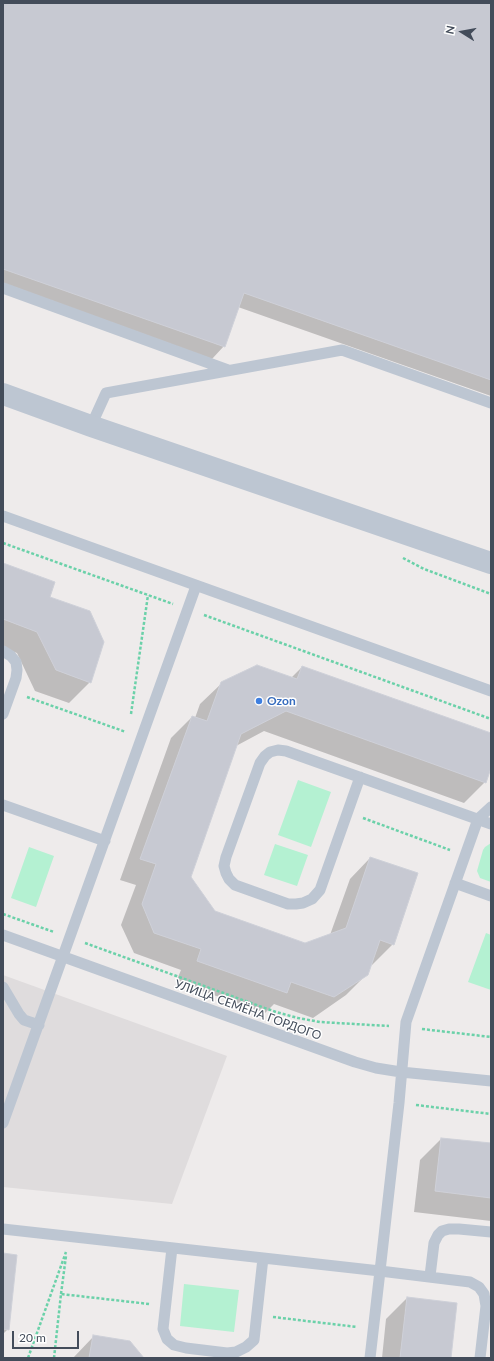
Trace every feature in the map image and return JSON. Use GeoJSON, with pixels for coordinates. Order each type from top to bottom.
{"type":"FeatureCollection","features":[{"type":"Feature","properties":{"kind":"street"},"geometry":{"type":"LineString","coordinates":[[3,394],[91,426],[491,563]]}},
{"type":"Feature","properties":{"kind":"lane"},"geometry":{"type":"LineString","coordinates":[[3,288],[228,371]]}},
{"type":"Feature","properties":{"kind":"lane"},"geometry":{"type":"LineString","coordinates":[[91,426],[106,393],[342,350],[491,403]]}},
{"type":"Feature","properties":{"kind":"lane"},"geometry":{"type":"LineString","coordinates":[[3,516],[491,691]]}},
{"type":"Feature","properties":{"kind":"lane"},"geometry":{"type":"LineString","coordinates":[[3,1123],[196,586]]}},
{"type":"Feature","properties":{"kind":"lane"},"geometry":{"type":"LineString","coordinates":[[3,651],[11,656],[16,662],[17,670],[3,714]]}},
{"type":"Feature","properties":{"kind":"lane"},"geometry":{"type":"LineString","coordinates":[[360,777],[320,890],[312,899],[304,903],[288,904],[235,884],[229,879],[224,866],[226,857],[260,763],[270,752],[278,750],[286,751],[360,777],[478,819],[491,824]]}},
{"type":"Feature","properties":{"kind":"lane"},"geometry":{"type":"LineString","coordinates":[[3,805],[104,841]]}},
{"type":"Feature","properties":{"kind":"lane"},"geometry":{"type":"LineString","coordinates":[[370,1358],[399,1103],[405,1028],[478,819],[491,807]]}},
{"type":"Feature","properties":{"kind":"lane"},"geometry":{"type":"LineString","coordinates":[[455,883],[491,896]]}},
{"type":"Feature","properties":{"kind":"lane","name":"УЛИЦА СЕМЁНА ГОРДОГО"},"geometry":{"type":"LineString","coordinates":[[3,935],[355,1062],[376,1068],[401,1072],[491,1081]]}},
{"type":"Feature","properties":{"kind":"lane"},"geometry":{"type":"LineString","coordinates":[[3,988],[18,1014],[24,1020],[39,1025]]}},
{"type":"Feature","properties":{"kind":"lane"},"geometry":{"type":"LineString","coordinates":[[3,1229],[430,1276],[470,1282],[482,1290],[486,1299],[480,1358]]}},
{"type":"Feature","properties":{"kind":"lane"},"geometry":{"type":"LineString","coordinates":[[430,1276],[434,1243],[442,1231],[459,1229],[491,1232]]}},
{"type":"Feature","properties":{"kind":"lane"},"geometry":{"type":"LineString","coordinates":[[172,1248],[162,1329],[174,1345],[213,1352],[236,1352],[246,1347],[254,1340],[263,1258]]}},
{"type":"Feature","properties":{"kind":"path"},"geometry":{"type":"LineString","coordinates":[[3,543],[491,719]]}},
{"type":"Feature","properties":{"kind":"path"},"geometry":{"type":"LineString","coordinates":[[130,718],[148,595]]}},
{"type":"Feature","properties":{"kind":"path"},"geometry":{"type":"LineString","coordinates":[[11,691],[128,733],[129,725]]}},
{"type":"Feature","properties":{"kind":"path"},"geometry":{"type":"LineString","coordinates":[[347,813],[465,855]]}},
{"type":"Feature","properties":{"kind":"path"},"geometry":{"type":"LineString","coordinates":[[3,914],[298,1018],[320,1022],[405,1028],[491,1037]]}},
{"type":"Feature","properties":{"kind":"path"},"geometry":{"type":"LineString","coordinates":[[399,1103],[491,1114]]}},
{"type":"Feature","properties":{"kind":"path"},"geometry":{"type":"LineString","coordinates":[[28,1358],[66,1252],[54,1358]]}},
{"type":"Feature","properties":{"kind":"path"},"geometry":{"type":"LineString","coordinates":[[61,1294],[165,1305]]}},
{"type":"Feature","properties":{"kind":"path"},"geometry":{"type":"LineString","coordinates":[[257,1315],[373,1328]]}},
{"type":"Feature","properties":{"kind":"shaded area"},"geometry":{"type":"Polygon","coordinates":[[[3,975],[227,1056],[172,1204],[3,1187],[3,975]]]}},
{"type":"Feature","properties":{"kind":"green space"},"geometry":{"type":"Polygon","coordinates":[[[298,780],[331,792],[311,847],[278,835],[298,780]]]}},
{"type":"Feature","properties":{"kind":"green space"},"geometry":{"type":"Polygon","coordinates":[[[491,843],[491,882],[480,878],[477,871],[483,850],[491,843]]]}},
{"type":"Feature","properties":{"kind":"green space"},"geometry":{"type":"Polygon","coordinates":[[[275,844],[308,855],[297,886],[264,875],[275,844]]]}},
{"type":"Feature","properties":{"kind":"green space"},"geometry":{"type":"Polygon","coordinates":[[[29,847],[54,856],[36,907],[11,898],[29,847]]]}},
{"type":"Feature","properties":{"kind":"green space"},"geometry":{"type":"Polygon","coordinates":[[[486,933],[491,935],[491,990],[468,982],[486,933]]]}},
{"type":"Feature","properties":{"kind":"green space"},"geometry":{"type":"Polygon","coordinates":[[[184,1284],[239,1290],[234,1332],[180,1326],[184,1284]]]}},
{"type":"Feature","properties":{"kind":"building"},"geometry":{"type":"Polygon","coordinates":[[[3,3],[491,3],[491,380],[244,293],[225,347],[3,269],[3,3]]]}},
{"type":"Feature","properties":{"kind":"building"},"geometry":{"type":"Polygon","coordinates":[[[3,563],[55,582],[50,597],[90,611],[104,642],[91,683],[56,670],[37,632],[3,619],[3,563]]]}},
{"type":"Feature","properties":{"kind":"building"},"geometry":{"type":"Polygon","coordinates":[[[257,665],[297,679],[302,666],[491,733],[491,768],[486,783],[286,711],[241,734],[191,877],[215,911],[305,943],[346,928],[370,857],[418,873],[394,945],[380,940],[368,975],[334,997],[291,982],[287,993],[197,961],[201,949],[154,933],[142,904],[156,864],[140,859],[192,716],[207,721],[221,682],[257,665]]]}},
{"type":"Feature","properties":{"kind":"building"},"geometry":{"type":"Polygon","coordinates":[[[441,1138],[491,1143],[491,1198],[435,1191],[441,1138]]]}},
{"type":"Feature","properties":{"kind":"building"},"geometry":{"type":"Polygon","coordinates":[[[3,1253],[17,1255],[9,1330],[3,1329],[3,1253]]]}},
{"type":"Feature","properties":{"kind":"building"},"geometry":{"type":"Polygon","coordinates":[[[407,1297],[457,1303],[451,1358],[400,1358],[407,1297]]]}},
{"type":"Feature","properties":{"kind":"building"},"geometry":{"type":"Polygon","coordinates":[[[93,1335],[130,1341],[144,1358],[89,1358],[93,1335]]]}},
{"type":"Feature","properties":{"kind":"place","name":"Ozon"},"geometry":{"type":"Point","coordinates":[259,701]}}]}
